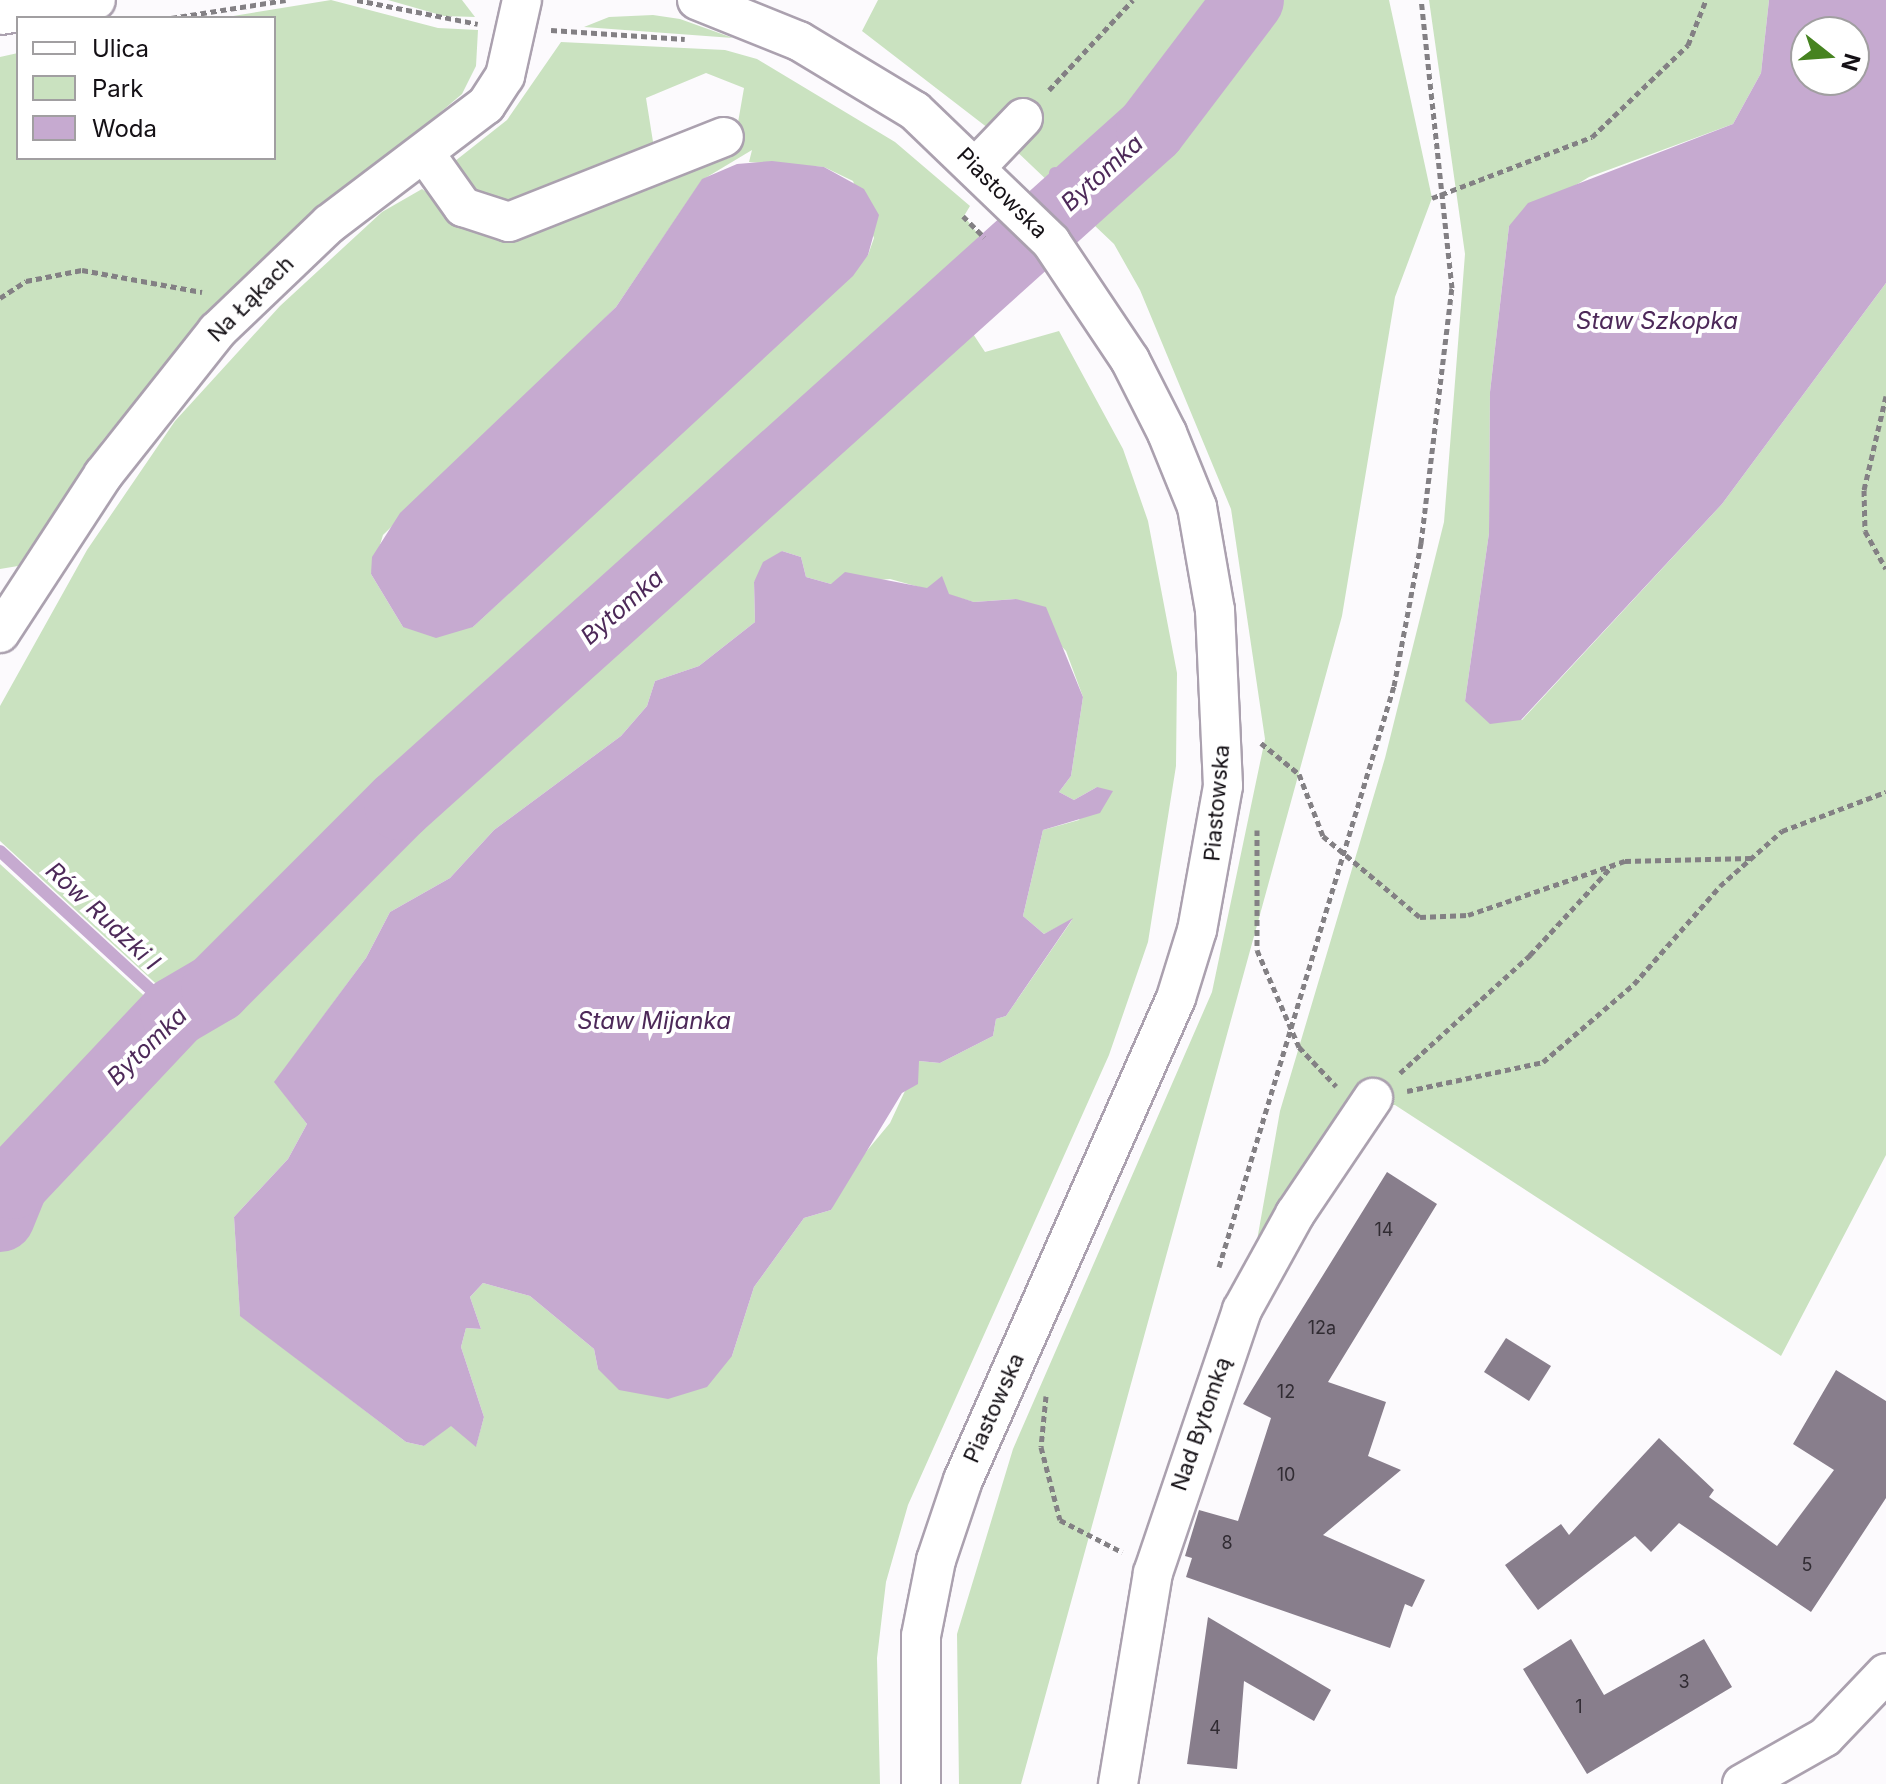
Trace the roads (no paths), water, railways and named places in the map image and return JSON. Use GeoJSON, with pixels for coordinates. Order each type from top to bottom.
{"type":"FeatureCollection","features":[{"type":"Feature","properties":{"kind":"street"},"geometry":{"type":"LineString","coordinates":[[0,15],[96,0]]}},
{"type":"Feature","properties":{"kind":"street","name":"Piastowska"},"geometry":{"type":"LineString","coordinates":[[697,0],[835,60],[915,111],[986,174],[1051,242],[1098,308],[1167,433],[1197,507],[1224,692],[1223,786],[1213,865],[1176,998],[968,1467],[936,1560],[920,1649],[921,1784]]}},
{"type":"Feature","properties":{"kind":"street","name":"Na Łąkach"},"geometry":{"type":"LineString","coordinates":[[0,633],[103,475],[255,291],[329,224],[426,155],[486,105],[505,76],[520,14]]}},
{"type":"Feature","properties":{"kind":"street"},"geometry":{"type":"LineString","coordinates":[[986,174],[1023,118]]}},
{"type":"Feature","properties":{"kind":"street"},"geometry":{"type":"LineString","coordinates":[[426,155],[463,207],[509,222],[724,137]]}},
{"type":"Feature","properties":{"kind":"street","name":"Nad Bytomką"},"geometry":{"type":"LineString","coordinates":[[1118,1784],[1153,1573],[1242,1310],[1295,1214],[1373,1098]]}},
{"type":"Feature","properties":{"kind":"street"},"geometry":{"type":"LineString","coordinates":[[1742,1784],[1825,1737],[1886,1673]]}},
{"type":"Feature","properties":{"kind":"water","name":"Staw Szkopka"},"geometry":{"type":"Polygon","coordinates":[[[1769,0],[1886,0],[1886,283],[1722,504],[1521,720],[1490,724],[1465,701],[1489,533],[1490,392],[1509,226],[1528,203],[1733,124],[1761,73],[1769,0]]]}},
{"type":"Feature","properties":{"kind":"water"},"geometry":{"type":"Polygon","coordinates":[[[772,161],[824,167],[864,189],[879,215],[868,255],[853,276],[473,627],[436,638],[403,627],[371,574],[372,557],[400,513],[616,307],[702,179],[737,164],[772,161]]]}},
{"type":"Feature","properties":{"kind":"water","name":"Staw Mijanka"},"geometry":{"type":"Polygon","coordinates":[[[782,551],[801,557],[806,577],[831,584],[845,572],[927,588],[942,576],[949,594],[974,602],[1016,599],[1046,607],[1083,697],[1071,776],[1059,792],[1074,800],[1097,787],[1113,791],[1100,813],[1043,830],[1023,916],[1044,934],[1073,918],[1006,1016],[996,1019],[993,1036],[940,1063],[919,1061],[918,1084],[902,1093],[831,1210],[804,1218],[754,1287],[732,1356],[707,1387],[668,1399],[619,1390],[598,1369],[594,1349],[530,1296],[483,1283],[470,1297],[481,1329],[466,1328],[461,1347],[484,1417],[476,1447],[451,1426],[424,1446],[406,1442],[240,1316],[234,1217],[288,1159],[307,1124],[274,1082],[366,958],[390,912],[450,878],[494,830],[621,736],[647,706],[655,681],[699,666],[755,622],[754,582],[763,562],[782,551]]]}},
{"type":"Feature","properties":{"kind":"waterway","name":"Bytomka"},"geometry":{"type":"LineString","coordinates":[[0,1217],[13,1184],[175,1012],[216,988],[399,805],[1151,129],[1249,0]]}},
{"type":"Feature","properties":{"kind":"waterway"},"geometry":{"type":"LineString","coordinates":[[1055,173],[1078,196]]}},
{"type":"Feature","properties":{"kind":"waterway","name":"Rów Rudzki I"},"geometry":{"type":"LineString","coordinates":[[0,851],[175,1012]]}}]}
